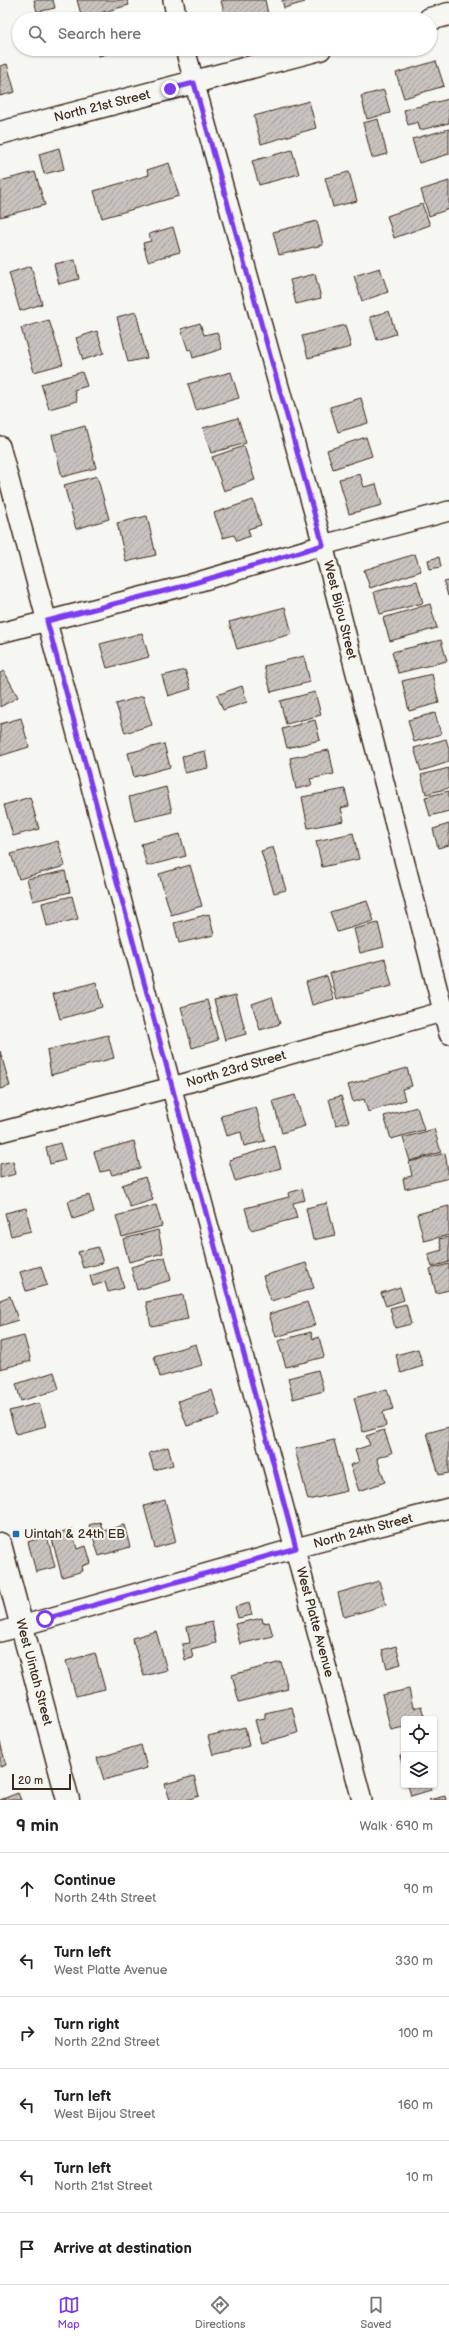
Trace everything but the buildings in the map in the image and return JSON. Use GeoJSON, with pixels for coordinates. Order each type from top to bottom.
{"type":"FeatureCollection","features":[{"type":"Feature","properties":{"kind":"main road"},"geometry":{"type":"LineString","coordinates":[[437,17],[449,14]]}},
{"type":"Feature","properties":{"kind":"main road","name":"North 21st Street"},"geometry":{"type":"LineString","coordinates":[[0,133],[294,56]]}},
{"type":"Feature","properties":{"kind":"main road","name":"West Uintah Street"},"geometry":{"type":"LineString","coordinates":[[0,1544],[68,1800]]}},
{"type":"Feature","properties":{"kind":"street"},"geometry":{"type":"LineString","coordinates":[[172,0],[176,12]]}},
{"type":"Feature","properties":{"kind":"street","name":"West Bijou Street"},"geometry":{"type":"LineString","coordinates":[[187,56],[323,545],[446,1011],[449,1034]]}},
{"type":"Feature","properties":{"kind":"street","name":"West Platte Avenue"},"geometry":{"type":"LineString","coordinates":[[0,446],[296,1548],[362,1800]]}},
{"type":"Feature","properties":{"kind":"street"},"geometry":{"type":"LineString","coordinates":[[0,633],[184,586],[323,545],[449,511]]}},
{"type":"Feature","properties":{"kind":"street","name":"North 23rd Street"},"geometry":{"type":"LineString","coordinates":[[0,1132],[172,1087],[446,1011]]}},
{"type":"Feature","properties":{"kind":"street","name":"North 24th Street"},"geometry":{"type":"LineString","coordinates":[[0,1632],[296,1548],[449,1508]]}},
{"type":"Feature","properties":{"kind":"place","name":"Uintah & 24th EB"},"geometry":{"type":"Point","coordinates":[16,1534]}},
{"type":"Feature","properties":{"kind":"route"},"geometry":{"type":"LineString","coordinates":[[45,1619],[296,1548],[47,621],[184,586],[323,545],[194,83],[170,89]]}}]}
